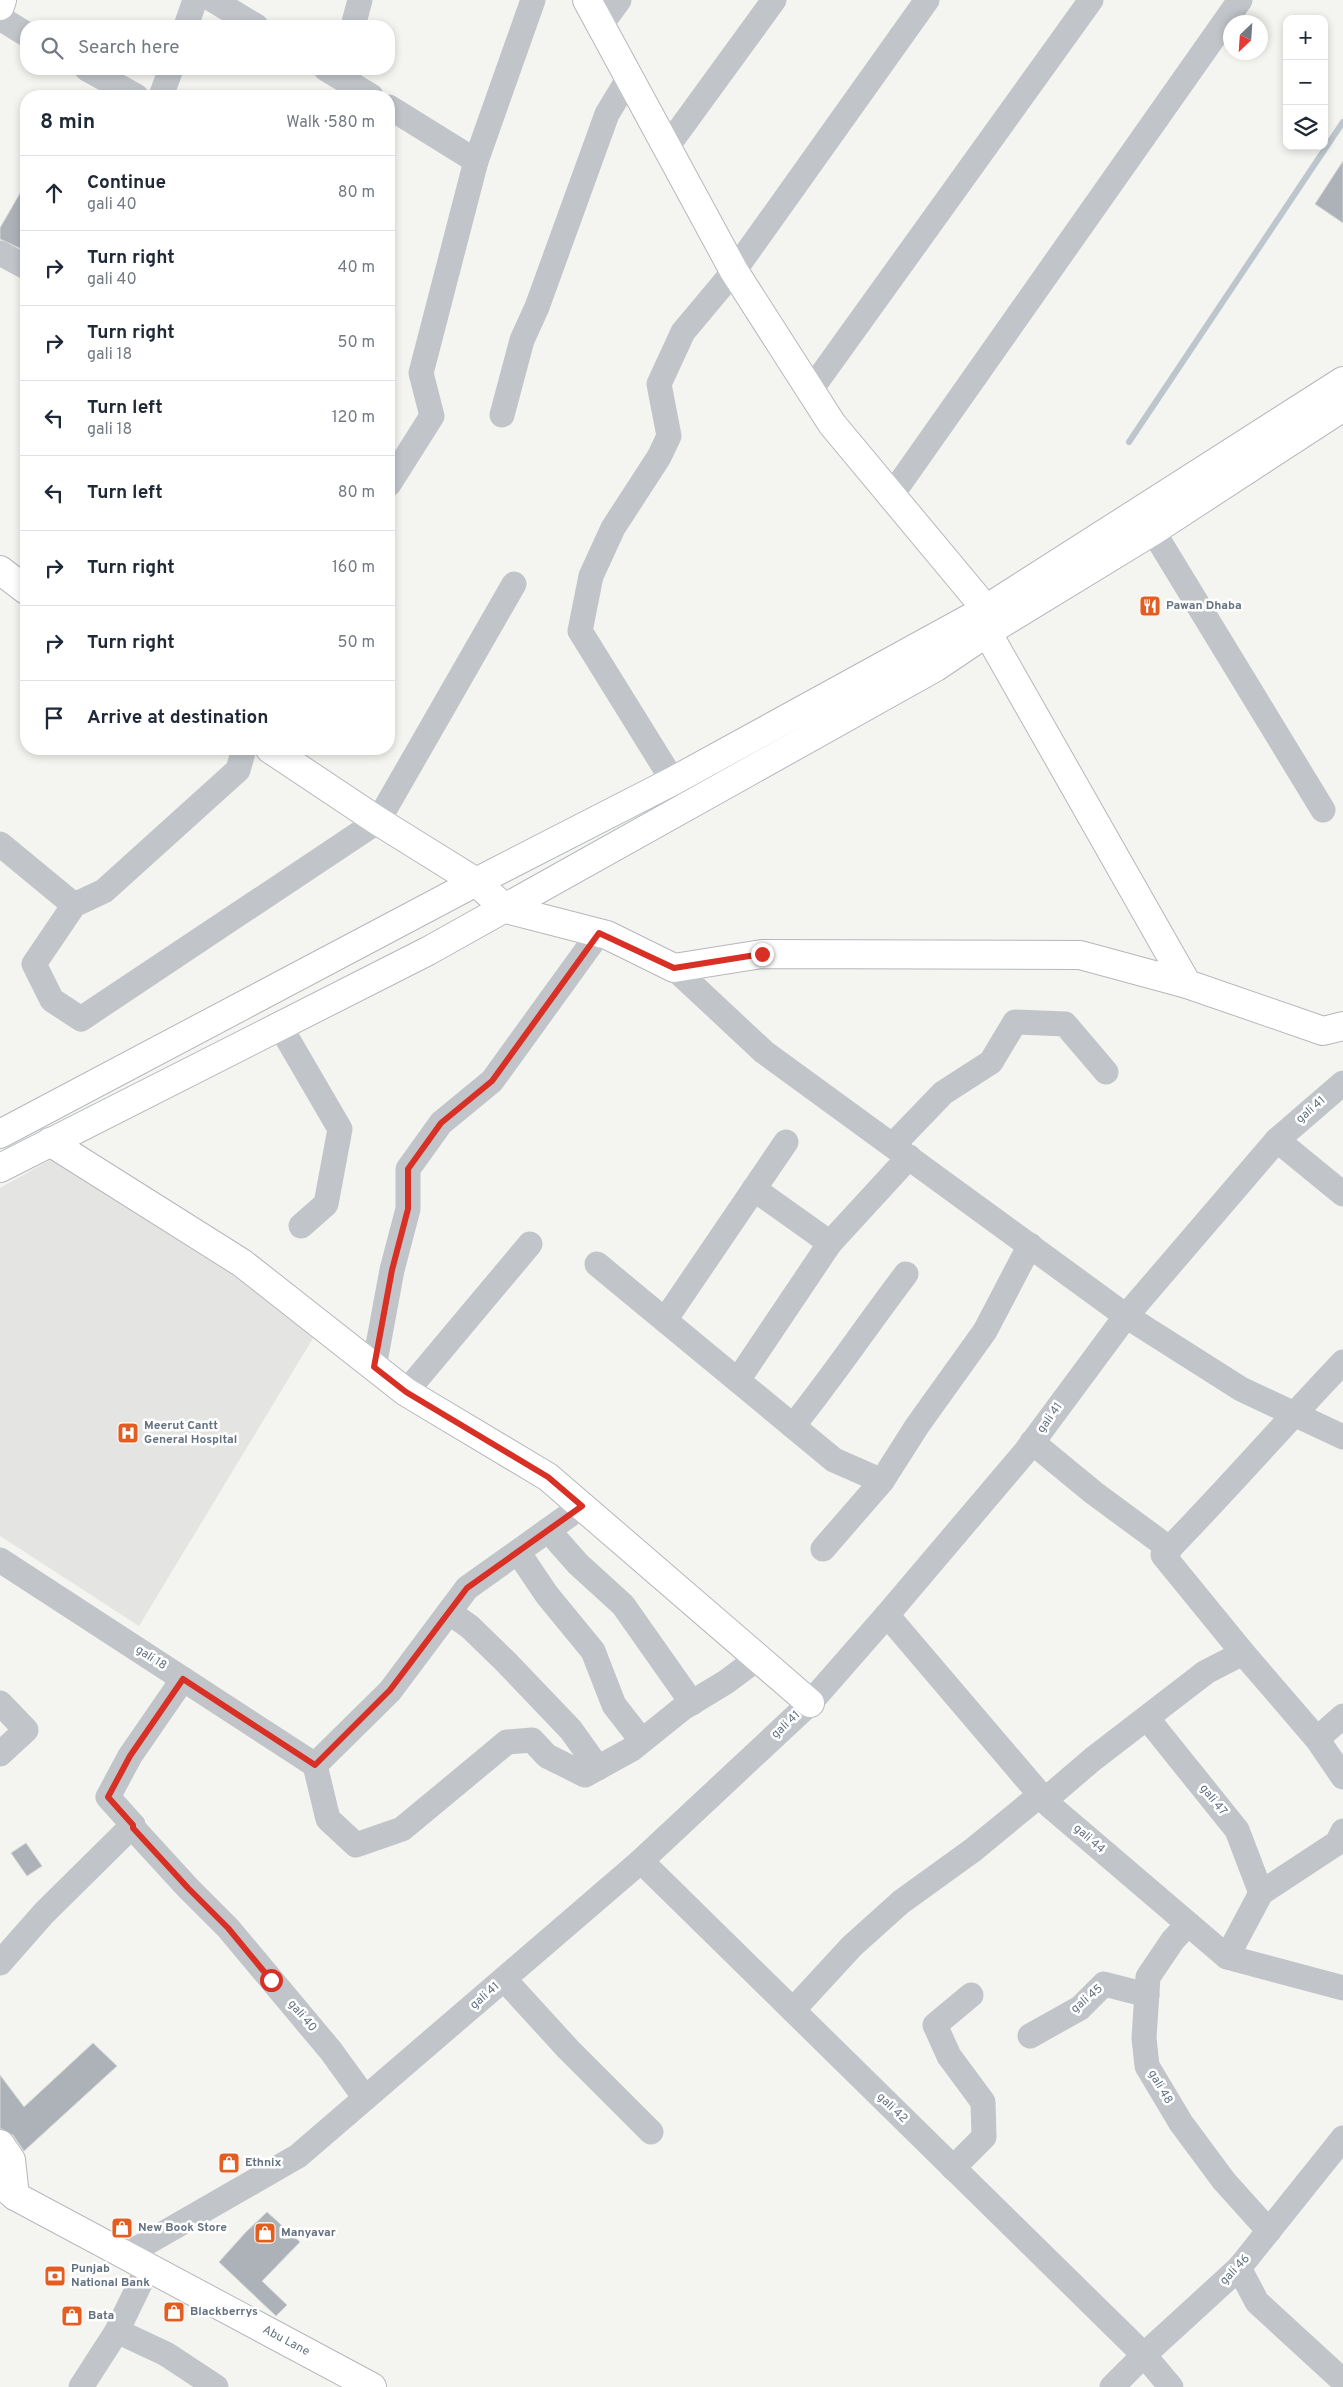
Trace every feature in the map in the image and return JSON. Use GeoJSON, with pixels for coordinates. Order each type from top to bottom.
{"type":"FeatureCollection","features":[{"type":"Feature","properties":{"kind":"street"},"geometry":{"type":"LineString","coordinates":[[0,6],[2,0]]}},
{"type":"Feature","properties":{"kind":"street"},"geometry":{"type":"LineString","coordinates":[[188,20],[195,0]]}},
{"type":"Feature","properties":{"kind":"street"},"geometry":{"type":"LineString","coordinates":[[213,0],[246,20]]}},
{"type":"Feature","properties":{"kind":"street"},"geometry":{"type":"LineString","coordinates":[[355,20],[360,0]]}},
{"type":"Feature","properties":{"kind":"street"},"geometry":{"type":"LineString","coordinates":[[395,475],[432,416],[421,373],[476,160],[533,0]]}},
{"type":"Feature","properties":{"kind":"street"},"geometry":{"type":"LineString","coordinates":[[587,0],[630,76],[734,271],[810,391],[832,424],[891,496],[986,621],[1187,984]]}},
{"type":"Feature","properties":{"kind":"street"},"geometry":{"type":"LineString","coordinates":[[600,26],[618,0]]}},
{"type":"Feature","properties":{"kind":"street"},"geometry":{"type":"LineString","coordinates":[[667,147],[774,0]]}},
{"type":"Feature","properties":{"kind":"street"},"geometry":{"type":"LineString","coordinates":[[673,781],[580,631],[591,576],[613,528],[660,457],[669,436],[659,384],[670,356],[683,332],[734,271],[927,0]]}},
{"type":"Feature","properties":{"kind":"street"},"geometry":{"type":"LineString","coordinates":[[810,391],[1091,0]]}},
{"type":"Feature","properties":{"kind":"street"},"geometry":{"type":"LineString","coordinates":[[891,496],[1240,0]]}},
{"type":"Feature","properties":{"kind":"street"},"geometry":{"type":"LineString","coordinates":[[0,18],[20,30]]}},
{"type":"Feature","properties":{"kind":"street"},"geometry":{"type":"LineString","coordinates":[[98,75],[125,90]]}},
{"type":"Feature","properties":{"kind":"street"},"geometry":{"type":"LineString","coordinates":[[163,90],[169,75]]}},
{"type":"Feature","properties":{"kind":"street"},"geometry":{"type":"LineString","coordinates":[[502,415],[522,340],[537,307],[607,114],[630,76]]}},
{"type":"Feature","properties":{"kind":"street"},"geometry":{"type":"LineString","coordinates":[[334,77],[359,90]]}},
{"type":"Feature","properties":{"kind":"street"},"geometry":{"type":"LineString","coordinates":[[395,111],[476,160]]}},
{"type":"Feature","properties":{"kind":"street"},"geometry":{"type":"LineString","coordinates":[[0,252],[20,264]]}},
{"type":"Feature","properties":{"kind":"street"},"geometry":{"type":"LineString","coordinates":[[0,1168],[428,951],[928,671],[986,621],[1343,381]]}},
{"type":"Feature","properties":{"kind":"street"},"geometry":{"type":"LineString","coordinates":[[0,1134],[476,882],[986,621],[1153,531],[1343,407]]}},
{"type":"Feature","properties":{"kind":"street"},"geometry":{"type":"LineString","coordinates":[[1153,531],[1323,810]]}},
{"type":"Feature","properties":{"kind":"street"},"geometry":{"type":"LineString","coordinates":[[0,570],[20,585]]}},
{"type":"Feature","properties":{"kind":"street"},"geometry":{"type":"LineString","coordinates":[[242,755],[238,770],[104,891],[74,905],[34,964],[52,1000],[81,1019],[378,821],[514,584]]}},
{"type":"Feature","properties":{"kind":"street"},"geometry":{"type":"LineString","coordinates":[[279,755],[378,821],[476,882],[506,909],[599,933],[674,968],[764,1052],[1126,1316],[1242,1389],[1343,1437]]}},
{"type":"Feature","properties":{"kind":"street"},"geometry":{"type":"LineString","coordinates":[[0,844],[74,905]]}},
{"type":"Feature","properties":{"kind":"street"},"geometry":{"type":"LineString","coordinates":[[374,1367],[392,1270],[408,1209],[408,1169],[441,1123],[492,1081],[599,933]]}},
{"type":"Feature","properties":{"kind":"street"},"geometry":{"type":"LineString","coordinates":[[674,968],[762,954],[1080,955],[1187,984],[1322,1031],[1343,1026]]}},
{"type":"Feature","properties":{"kind":"street"},"geometry":{"type":"LineString","coordinates":[[738,1380],[830,1243],[943,1093],[991,1062],[1015,1022],[1065,1024],[1106,1072]]}},
{"type":"Feature","properties":{"kind":"street"},"geometry":{"type":"LineString","coordinates":[[280,1026],[340,1129],[326,1204],[301,1226]]}},
{"type":"Feature","properties":{"kind":"street","name":"gali 41"},"geometry":{"type":"LineString","coordinates":[[124,2256],[298,2156],[641,1861],[810,1703],[887,1615],[1032,1442],[1126,1316],[1277,1140],[1343,1082]]}},
{"type":"Feature","properties":{"kind":"street"},"geometry":{"type":"LineString","coordinates":[[1277,1140],[1343,1194]]}},
{"type":"Feature","properties":{"kind":"street"},"geometry":{"type":"LineString","coordinates":[[50,1142],[242,1263],[406,1392],[548,1477],[810,1703]]}},
{"type":"Feature","properties":{"kind":"street"},"geometry":{"type":"LineString","coordinates":[[665,1320],[786,1142]]}},
{"type":"Feature","properties":{"kind":"street"},"geometry":{"type":"LineString","coordinates":[[754,1189],[830,1243]]}},
{"type":"Feature","properties":{"kind":"street"},"geometry":{"type":"LineString","coordinates":[[406,1392],[530,1244]]}},
{"type":"Feature","properties":{"kind":"street"},"geometry":{"type":"LineString","coordinates":[[823,1548],[882,1481],[917,1426],[985,1331],[1030,1245]]}},
{"type":"Feature","properties":{"kind":"street"},"geometry":{"type":"LineString","coordinates":[[598,1264],[834,1460],[882,1481]]}},
{"type":"Feature","properties":{"kind":"street"},"geometry":{"type":"LineString","coordinates":[[793,1426],[830,1380],[852,1345],[906,1274]]}},
{"type":"Feature","properties":{"kind":"street"},"geometry":{"type":"LineString","coordinates":[[1343,1362],[1294,1413],[1209,1509],[1163,1555],[1243,1653],[1317,1739],[1343,1777]]}},
{"type":"Feature","properties":{"kind":"street"},"geometry":{"type":"LineString","coordinates":[[1032,1442],[1094,1493],[1170,1549]]}},
{"type":"Feature","properties":{"kind":"street"},"geometry":{"type":"LineString","coordinates":[[582,1506],[467,1588],[390,1690],[315,1765],[328,1819],[356,1845],[402,1829],[508,1742],[532,1740],[547,1756],[585,1775],[632,1749],[692,1703],[758,1658]]}},
{"type":"Feature","properties":{"kind":"street"},"geometry":{"type":"LineString","coordinates":[[548,1530],[578,1564],[623,1606],[692,1703]]}},
{"type":"Feature","properties":{"kind":"street"},"geometry":{"type":"LineString","coordinates":[[518,1552],[546,1595],[593,1651],[614,1704],[642,1741]]}},
{"type":"Feature","properties":{"kind":"street","name":"gali 18"},"geometry":{"type":"LineString","coordinates":[[0,1560],[315,1765]]}},
{"type":"Feature","properties":{"kind":"street"},"geometry":{"type":"LineString","coordinates":[[449,1612],[470,1627],[571,1730],[598,1768]]}},
{"type":"Feature","properties":{"kind":"street","name":"gali 44"},"geometry":{"type":"LineString","coordinates":[[887,1615],[1042,1798],[1227,1957],[1343,1988]]}},
{"type":"Feature","properties":{"kind":"street"},"geometry":{"type":"LineString","coordinates":[[793,2010],[852,1946],[901,1902],[1042,1798],[1206,1672],[1243,1653]]}},
{"type":"Feature","properties":{"kind":"street","name":"gali 40"},"geometry":{"type":"LineString","coordinates":[[183,1679],[130,1756],[108,1797],[182,1882],[228,1928],[330,2051],[365,2098]]}},
{"type":"Feature","properties":{"kind":"street"},"geometry":{"type":"LineString","coordinates":[[0,1703],[26,1730],[0,1754]]}},
{"type":"Feature","properties":{"kind":"street"},"geometry":{"type":"LineString","coordinates":[[1317,1739],[1343,1716]]}},
{"type":"Feature","properties":{"kind":"street","name":"gali 47"},"geometry":{"type":"LineString","coordinates":[[1148,1718],[1237,1830],[1261,1893]]}},
{"type":"Feature","properties":{"kind":"street"},"geometry":{"type":"LineString","coordinates":[[0,1963],[44,1913],[133,1825]]}},
{"type":"Feature","properties":{"kind":"street"},"geometry":{"type":"LineString","coordinates":[[1227,1957],[1261,1893],[1337,1843],[1343,1831]]}},
{"type":"Feature","properties":{"kind":"street","name":"gali 42"},"geometry":{"type":"LineString","coordinates":[[641,1861],[1144,2355],[1171,2387]]}},
{"type":"Feature","properties":{"kind":"street","name":"gali 48"},"geometry":{"type":"LineString","coordinates":[[1188,1924],[1173,1940],[1148,1977],[1144,2038],[1147,2066],[1186,2130],[1224,2182],[1269,2232]]}},
{"type":"Feature","properties":{"kind":"street"},"geometry":{"type":"LineString","coordinates":[[504,1979],[568,2049],[651,2132]]}},
{"type":"Feature","properties":{"kind":"street","name":"gali 45"},"geometry":{"type":"LineString","coordinates":[[1030,2036],[1080,2008],[1104,1984],[1147,1995]]}},
{"type":"Feature","properties":{"kind":"street"},"geometry":{"type":"LineString","coordinates":[[954,2168],[984,2137],[983,2102],[949,2056],[935,2025],[971,1995]]}},
{"type":"Feature","properties":{"kind":"street","name":"gali 46"},"geometry":{"type":"LineString","coordinates":[[1112,2387],[1239,2268],[1343,2138]]}},
{"type":"Feature","properties":{"kind":"street","name":"Abu Lane"},"geometry":{"type":"LineString","coordinates":[[0,2144],[11,2160],[5,2194],[148,2267],[372,2387]]}},
{"type":"Feature","properties":{"kind":"street"},"geometry":{"type":"LineString","coordinates":[[81,2387],[117,2331],[148,2267]]}},
{"type":"Feature","properties":{"kind":"street"},"geometry":{"type":"LineString","coordinates":[[1239,2268],[1257,2302],[1343,2381]]}},
{"type":"Feature","properties":{"kind":"street"},"geometry":{"type":"LineString","coordinates":[[117,2331],[166,2354],[216,2387]]}},
{"type":"Feature","properties":{"kind":"shaded area","name":"Meerut Cantt General Hospital"},"geometry":{"type":"Polygon","coordinates":[[[75,1146],[318,1330],[139,1626],[0,1536],[0,1188],[75,1146]]]}},
{"type":"Feature","properties":{"kind":"building"},"geometry":{"type":"Polygon","coordinates":[[[1343,161],[1343,223],[1315,204],[1343,161]]]}},
{"type":"Feature","properties":{"kind":"building"},"geometry":{"type":"Polygon","coordinates":[[[20,193],[20,248],[0,239],[0,228],[20,193]]]}},
{"type":"Feature","properties":{"kind":"building"},"geometry":{"type":"Polygon","coordinates":[[[26,1843],[42,1866],[27,1876],[11,1853],[26,1843]]]}},
{"type":"Feature","properties":{"kind":"building"},"geometry":{"type":"Polygon","coordinates":[[[93,2043],[117,2066],[24,2151],[13,2135],[0,2128],[0,2075],[24,2107],[93,2043]]]}},
{"type":"Feature","properties":{"kind":"building"},"geometry":{"type":"Polygon","coordinates":[[[267,2212],[300,2242],[262,2281],[287,2305],[276,2316],[219,2262],[267,2212]]]}},
{"type":"Feature","properties":{"kind":"waterway"},"geometry":{"type":"LineString","coordinates":[[1129,442],[1343,122]]}},
{"type":"Feature","properties":{"kind":"place","name":"Pawan Dhaba"},"geometry":{"type":"Point","coordinates":[1150,606]}},
{"type":"Feature","properties":{"kind":"place","name":"Meerut Cantt General Hospital"},"geometry":{"type":"Point","coordinates":[128,1433]}},
{"type":"Feature","properties":{"kind":"place","name":"Ethnix"},"geometry":{"type":"Point","coordinates":[229,2163]}},
{"type":"Feature","properties":{"kind":"place","name":"New Book Store"},"geometry":{"type":"Point","coordinates":[122,2228]}},
{"type":"Feature","properties":{"kind":"place","name":"Manyavar"},"geometry":{"type":"Point","coordinates":[265,2233]}},
{"type":"Feature","properties":{"kind":"place","name":"Punjab National Bank"},"geometry":{"type":"Point","coordinates":[55,2276]}},
{"type":"Feature","properties":{"kind":"place","name":"Blackberrys"},"geometry":{"type":"Point","coordinates":[174,2312]}},
{"type":"Feature","properties":{"kind":"place","name":"Bata"},"geometry":{"type":"Point","coordinates":[72,2316]}},
{"type":"Feature","properties":{"kind":"route"},"geometry":{"type":"LineString","coordinates":[[271,1980],[228,1928],[133,1828],[133,1825],[108,1797],[130,1756],[183,1679],[315,1765],[390,1690],[467,1588],[582,1506],[548,1477],[406,1392],[374,1367],[392,1270],[408,1209],[408,1169],[441,1123],[492,1081],[599,933],[607,935],[674,968],[762,954]]}}]}
